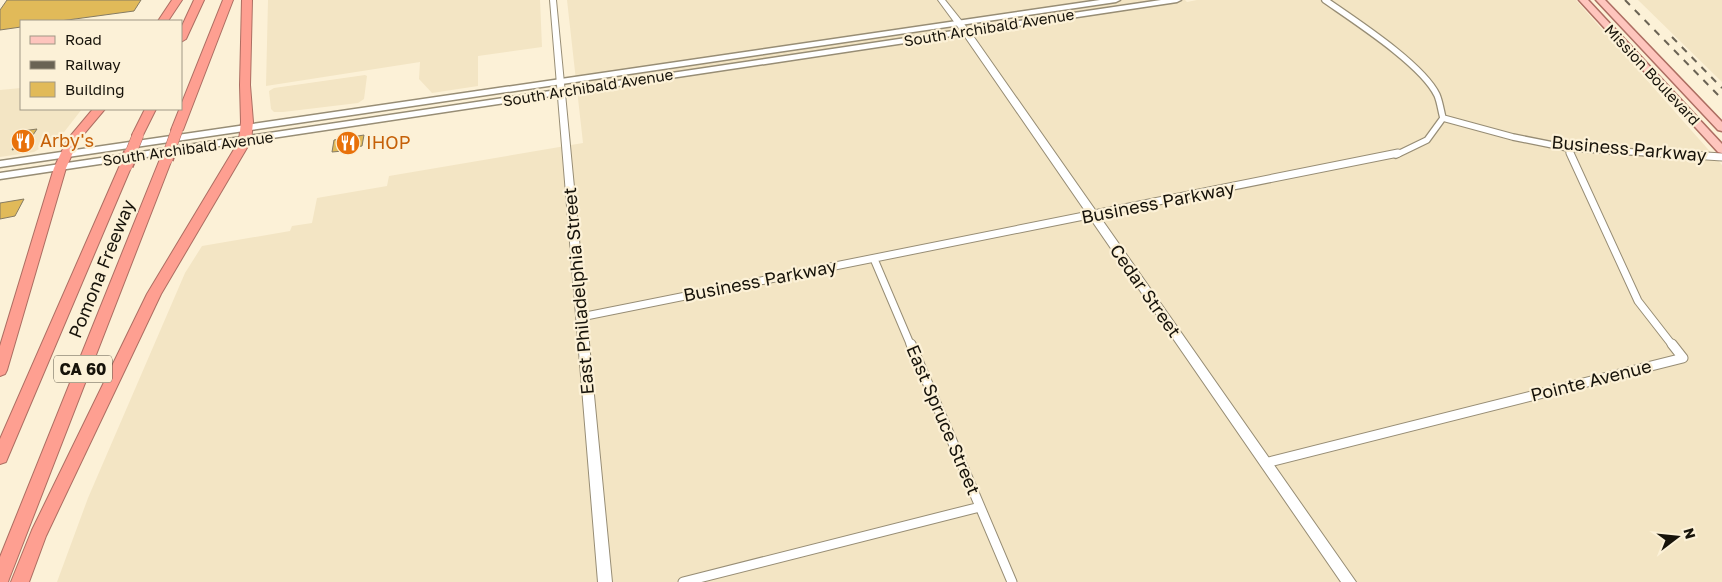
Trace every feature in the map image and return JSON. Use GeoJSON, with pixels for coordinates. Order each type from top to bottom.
{"type":"FeatureCollection","features":[{"type":"Feature","properties":{"kind":"highway"},"geometry":{"type":"LineString","coordinates":[[164,20],[177,0]]}},
{"type":"Feature","properties":{"kind":"highway"},"geometry":{"type":"LineString","coordinates":[[182,37],[199,0]]}},
{"type":"Feature","properties":{"kind":"highway","name":"Pomona Freeway"},"geometry":{"type":"LineString","coordinates":[[0,579],[228,0]]}},
{"type":"Feature","properties":{"kind":"highway"},"geometry":{"type":"LineString","coordinates":[[20,582],[38,536],[154,294],[245,141],[247,127],[245,85],[247,0]]}},
{"type":"Feature","properties":{"kind":"highway"},"geometry":{"type":"LineString","coordinates":[[0,370],[60,168],[73,140],[98,110]]}},
{"type":"Feature","properties":{"kind":"highway","name":"Pomona Freeway"},"geometry":{"type":"LineString","coordinates":[[0,457],[150,110]]}},
{"type":"Feature","properties":{"kind":"main road","name":"South Archibald Avenue"},"geometry":{"type":"LineString","coordinates":[[0,176],[245,141],[561,92],[962,28],[1116,0]]}},
{"type":"Feature","properties":{"kind":"main road","name":"South Archibald Avenue"},"geometry":{"type":"LineString","coordinates":[[0,164],[560,80],[1176,0]]}},
{"type":"Feature","properties":{"kind":"main road","name":"Mission Boulevard"},"geometry":{"type":"LineString","coordinates":[[1583,0],[1722,150]]}},
{"type":"Feature","properties":{"kind":"main road","name":"Mission Boulevard"},"geometry":{"type":"LineString","coordinates":[[1600,0],[1722,128]]}},
{"type":"Feature","properties":{"kind":"main road"},"geometry":{"type":"LineString","coordinates":[[310,131],[343,122],[424,107],[437,99]]}},
{"type":"Feature","properties":{"kind":"street","name":"East Philadelphia Street"},"geometry":{"type":"LineString","coordinates":[[554,0],[605,582]]}},
{"type":"Feature","properties":{"kind":"street","name":"Cedar Street"},"geometry":{"type":"LineString","coordinates":[[941,0],[1349,582]]}},
{"type":"Feature","properties":{"kind":"street"},"geometry":{"type":"LineString","coordinates":[[1325,0],[1410,65],[1428,82],[1437,96],[1443,118]]}},
{"type":"Feature","properties":{"kind":"street","name":"Business Parkway"},"geometry":{"type":"LineString","coordinates":[[581,317],[1395,155],[1427,140],[1443,118],[1513,137],[1568,148],[1722,157]]}},
{"type":"Feature","properties":{"kind":"street","name":"Pointe Avenue"},"geometry":{"type":"LineString","coordinates":[[1265,463],[1683,358],[1638,302],[1568,148]]}},
{"type":"Feature","properties":{"kind":"street","name":"East Spruce Street"},"geometry":{"type":"LineString","coordinates":[[874,259],[1012,582]]}},
{"type":"Feature","properties":{"kind":"street"},"geometry":{"type":"LineString","coordinates":[[683,582],[980,507]]}},
{"type":"Feature","properties":{"kind":"shaded area"},"geometry":{"type":"Polygon","coordinates":[[[268,0],[540,0],[542,47],[478,56],[478,86],[432,93],[419,79],[420,62],[266,86],[268,0]]]}},
{"type":"Feature","properties":{"kind":"shaded area"},"geometry":{"type":"Polygon","coordinates":[[[567,0],[1185,0],[1187,2],[1197,0],[1576,0],[1722,165],[1722,582],[57,582],[88,498],[185,273],[202,246],[290,231],[292,226],[312,223],[317,198],[387,186],[389,176],[583,143],[567,0]]]}},
{"type":"Feature","properties":{"kind":"shaded area"},"geometry":{"type":"Polygon","coordinates":[[[1638,0],[1722,0],[1722,82],[1638,0]]]}},
{"type":"Feature","properties":{"kind":"shaded area"},"geometry":{"type":"Polygon","coordinates":[[[367,76],[364,99],[358,103],[283,112],[274,112],[271,109],[269,91],[274,88],[367,76]]]}},
{"type":"Feature","properties":{"kind":"shaded area"},"geometry":{"type":"Polygon","coordinates":[[[20,88],[20,110],[81,110],[61,136],[34,152],[0,157],[0,90],[20,88]]]}},
{"type":"Feature","properties":{"kind":"building"},"geometry":{"type":"Polygon","coordinates":[[[7,0],[141,0],[134,11],[67,20],[20,20],[20,27],[0,30],[0,10],[7,0]]]}},
{"type":"Feature","properties":{"kind":"building","name":"Arby's"},"geometry":{"type":"Polygon","coordinates":[[[37,129],[25,147],[12,150],[22,131],[37,129]]]}},
{"type":"Feature","properties":{"kind":"building","name":"IHOP"},"geometry":{"type":"Polygon","coordinates":[[[364,135],[362,146],[355,147],[354,150],[332,152],[334,140],[364,135]]]}},
{"type":"Feature","properties":{"kind":"building"},"geometry":{"type":"Polygon","coordinates":[[[24,199],[15,216],[0,219],[0,203],[24,199]]]}},
{"type":"Feature","properties":{"kind":"railway"},"geometry":{"type":"LineString","coordinates":[[1625,0],[1722,99]]}},
{"type":"Feature","properties":{"kind":"railway"},"geometry":{"type":"LineString","coordinates":[[1672,37],[1722,88]]}},
{"type":"Feature","properties":{"kind":"place","name":"Arby's"},"geometry":{"type":"Point","coordinates":[23,141]}},
{"type":"Feature","properties":{"kind":"place","name":"IHOP"},"geometry":{"type":"Point","coordinates":[348,143]}}]}
